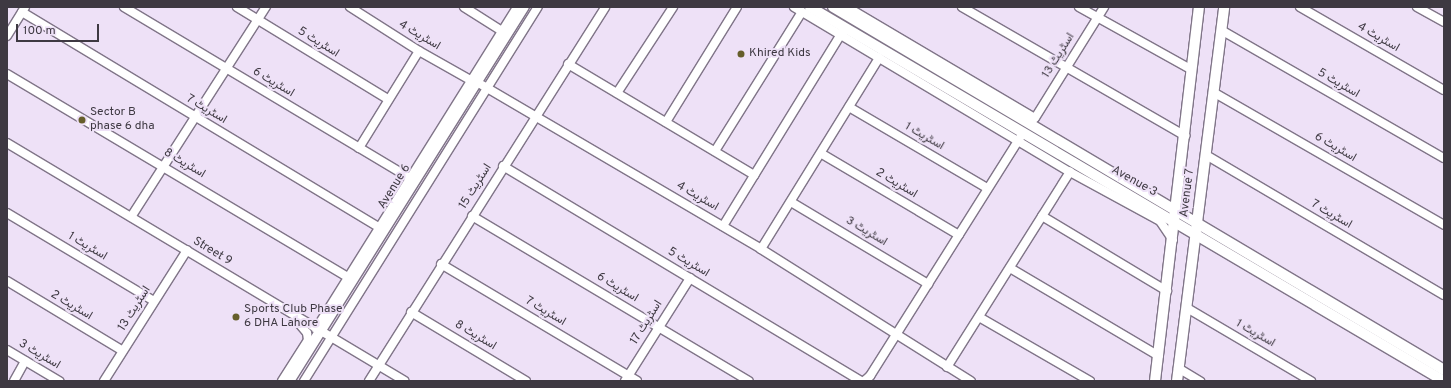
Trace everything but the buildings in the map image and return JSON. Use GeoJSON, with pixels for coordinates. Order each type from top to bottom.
{"type":"FeatureCollection","features":[{"type":"Feature","properties":{"kind":"main road","name":"Avenue 6"},"geometry":{"type":"LineString","coordinates":[[289,381],[323,333],[479,84],[524,7]]}},
{"type":"Feature","properties":{"kind":"main road","name":"Avenue 6"},"geometry":{"type":"LineString","coordinates":[[479,84],[532,7]]}},
{"type":"Feature","properties":{"kind":"main road","name":"Avenue 3"},"geometry":{"type":"LineString","coordinates":[[833,7],[1176,215],[1444,381]]}},
{"type":"Feature","properties":{"kind":"main road","name":"Avenue 7"},"geometry":{"type":"LineString","coordinates":[[1155,381],[1176,215],[1199,7]]}},
{"type":"Feature","properties":{"kind":"main road","name":"Avenue 7"},"geometry":{"type":"LineString","coordinates":[[1177,381],[1224,7]]}},
{"type":"Feature","properties":{"kind":"main road","name":"Avenue 3"},"geometry":{"type":"LineString","coordinates":[[806,10],[1021,137],[1149,210],[1176,215]]}},
{"type":"Feature","properties":{"kind":"main road","name":"Avenue 3"},"geometry":{"type":"LineString","coordinates":[[1197,228],[1444,370]]}},
{"type":"Feature","properties":{"kind":"main road","name":"Avenue 6"},"geometry":{"type":"LineString","coordinates":[[297,381],[323,333]]}},
{"type":"Feature","properties":{"kind":"street","name":"اسٹریٹ 6"},"geometry":{"type":"LineString","coordinates":[[124,7],[410,178]]}},
{"type":"Feature","properties":{"kind":"street","name":"اسٹریٹ 5"},"geometry":{"type":"LineString","coordinates":[[237,7],[388,99]]}},
{"type":"Feature","properties":{"kind":"street"},"geometry":{"type":"LineString","coordinates":[[131,217],[193,116],[266,7]]}},
{"type":"Feature","properties":{"kind":"street","name":"اسٹریٹ 4"},"geometry":{"type":"LineString","coordinates":[[350,7],[419,51],[479,84],[723,226],[897,334]]}},
{"type":"Feature","properties":{"kind":"street"},"geometry":{"type":"LineString","coordinates":[[464,7],[502,31]]}},
{"type":"Feature","properties":{"kind":"street"},"geometry":{"type":"LineString","coordinates":[[479,84],[502,31],[517,7]]}},
{"type":"Feature","properties":{"kind":"street"},"geometry":{"type":"LineString","coordinates":[[304,381],[323,333],[348,277],[378,227],[410,178],[538,7]]}},
{"type":"Feature","properties":{"kind":"street","name":"اسٹریٹ 15"},"geometry":{"type":"LineString","coordinates":[[369,381],[534,116],[605,7]]}},
{"type":"Feature","properties":{"kind":"street"},"geometry":{"type":"LineString","coordinates":[[617,93],[673,7]]}},
{"type":"Feature","properties":{"kind":"street"},"geometry":{"type":"LineString","coordinates":[[666,122],[737,7]]}},
{"type":"Feature","properties":{"kind":"street"},"geometry":{"type":"LineString","coordinates":[[715,151],[806,10],[794,7]]}},
{"type":"Feature","properties":{"kind":"street","name":"اسٹریٹ 13"},"geometry":{"type":"LineString","coordinates":[[847,7],[1035,118],[1104,7]]}},
{"type":"Feature","properties":{"kind":"street"},"geometry":{"type":"LineString","coordinates":[[962,7],[1185,136]]}},
{"type":"Feature","properties":{"kind":"street"},"geometry":{"type":"LineString","coordinates":[[1079,7],[1192,70]]}},
{"type":"Feature","properties":{"kind":"street","name":"اسٹریٹ 4"},"geometry":{"type":"LineString","coordinates":[[1300,7],[1444,90]]}},
{"type":"Feature","properties":{"kind":"street"},"geometry":{"type":"LineString","coordinates":[[1417,7],[1444,22]]}},
{"type":"Feature","properties":{"kind":"street"},"geometry":{"type":"LineString","coordinates":[[7,36],[24,10]]}},
{"type":"Feature","properties":{"kind":"street","name":"اسٹریٹ 7"},"geometry":{"type":"LineString","coordinates":[[24,10],[193,116],[378,227]]}},
{"type":"Feature","properties":{"kind":"street"},"geometry":{"type":"LineString","coordinates":[[723,226],[852,19]]}},
{"type":"Feature","properties":{"kind":"street","name":"اسٹریٹ 5"},"geometry":{"type":"LineString","coordinates":[[1221,30],[1444,158]]}},
{"type":"Feature","properties":{"kind":"street"},"geometry":{"type":"LineString","coordinates":[[843,32],[879,58],[1021,137],[1070,172],[1149,210],[1160,221],[1173,240]]}},
{"type":"Feature","properties":{"kind":"street"},"geometry":{"type":"LineString","coordinates":[[359,148],[419,51]]}},
{"type":"Feature","properties":{"kind":"street"},"geometry":{"type":"LineString","coordinates":[[761,249],[822,154],[879,58]]}},
{"type":"Feature","properties":{"kind":"street"},"geometry":{"type":"LineString","coordinates":[[568,64],[754,175]]}},
{"type":"Feature","properties":{"kind":"street","name":"اسٹریٹ 8"},"geometry":{"type":"LineString","coordinates":[[7,74],[348,277]]}},
{"type":"Feature","properties":{"kind":"street","name":"اسٹریٹ 6"},"geometry":{"type":"LineString","coordinates":[[1214,92],[1444,225]]}},
{"type":"Feature","properties":{"kind":"street","name":"اسٹریٹ 1"},"geometry":{"type":"LineString","coordinates":[[849,107],[987,188]]}},
{"type":"Feature","properties":{"kind":"street"},"geometry":{"type":"LineString","coordinates":[[862,381],[870,376],[987,188],[1021,137]]}},
{"type":"Feature","properties":{"kind":"street","name":"Street 9"},"geometry":{"type":"LineString","coordinates":[[7,143],[404,381]]}},
{"type":"Feature","properties":{"kind":"street","name":"اسٹریٹ 2"},"geometry":{"type":"LineString","coordinates":[[822,154],[959,235]]}},
{"type":"Feature","properties":{"kind":"street","name":"اسٹریٹ 7"},"geometry":{"type":"LineString","coordinates":[[1206,155],[1444,295]]}},
{"type":"Feature","properties":{"kind":"street","name":"اسٹریٹ 5"},"geometry":{"type":"LineString","coordinates":[[503,166],[690,278],[850,378],[862,381]]}},
{"type":"Feature","properties":{"kind":"street"},"geometry":{"type":"LineString","coordinates":[[947,367],[1070,172]]}},
{"type":"Feature","properties":{"kind":"street","name":"اسٹریٹ 3"},"geometry":{"type":"LineString","coordinates":[[791,202],[928,284]]}},
{"type":"Feature","properties":{"kind":"street","name":"اسٹریٹ 1"},"geometry":{"type":"LineString","coordinates":[[7,213],[154,302]]}},
{"type":"Feature","properties":{"kind":"street","name":"اسٹریٹ 6"},"geometry":{"type":"LineString","coordinates":[[472,216],[749,381]]}},
{"type":"Feature","properties":{"kind":"street"},"geometry":{"type":"LineString","coordinates":[[1042,216],[1166,291]]}},
{"type":"Feature","properties":{"kind":"street","name":"اسٹریٹ 13"},"geometry":{"type":"LineString","coordinates":[[104,381],[187,250]]}},
{"type":"Feature","properties":{"kind":"street","name":"اسٹریٹ 7"},"geometry":{"type":"LineString","coordinates":[[441,264],[626,378],[637,381]]}},
{"type":"Feature","properties":{"kind":"street"},"geometry":{"type":"LineString","coordinates":[[1010,268],[1159,356]]}},
{"type":"Feature","properties":{"kind":"street","name":"اسٹریٹ 17"},"geometry":{"type":"LineString","coordinates":[[626,378],[690,278]]}},
{"type":"Feature","properties":{"kind":"street","name":"اسٹریٹ 2"},"geometry":{"type":"LineString","coordinates":[[7,281],[123,351]]}},
{"type":"Feature","properties":{"kind":"street","name":"اسٹریٹ 1"},"geometry":{"type":"LineString","coordinates":[[1187,308],[1311,381]]}},
{"type":"Feature","properties":{"kind":"street","name":"اسٹریٹ 8"},"geometry":{"type":"LineString","coordinates":[[411,312],[526,381]]}},
{"type":"Feature","properties":{"kind":"street"},"geometry":{"type":"LineString","coordinates":[[282,381],[308,336],[290,313]]}},
{"type":"Feature","properties":{"kind":"street"},"geometry":{"type":"LineString","coordinates":[[979,317],[1090,381]]}},
{"type":"Feature","properties":{"kind":"street"},"geometry":{"type":"LineString","coordinates":[[897,334],[971,381]]}},
{"type":"Feature","properties":{"kind":"street","name":"اسٹریٹ 3"},"geometry":{"type":"LineString","coordinates":[[7,350],[59,381]]}},
{"type":"Feature","properties":{"kind":"street"},"geometry":{"type":"LineString","coordinates":[[14,381],[25,361]]}},
{"type":"Feature","properties":{"kind":"street"},"geometry":{"type":"LineString","coordinates":[[1178,368],[1200,381]]}},
{"type":"Feature","properties":{"kind":"place","name":"Khired Kids"},"geometry":{"type":"Point","coordinates":[741,54]}},
{"type":"Feature","properties":{"kind":"place","name":"Sector B phase 6 dha"},"geometry":{"type":"Point","coordinates":[82,120]}},
{"type":"Feature","properties":{"kind":"place","name":"Sports Club Phase 6 DHA Lahore"},"geometry":{"type":"Point","coordinates":[236,317]}}]}
